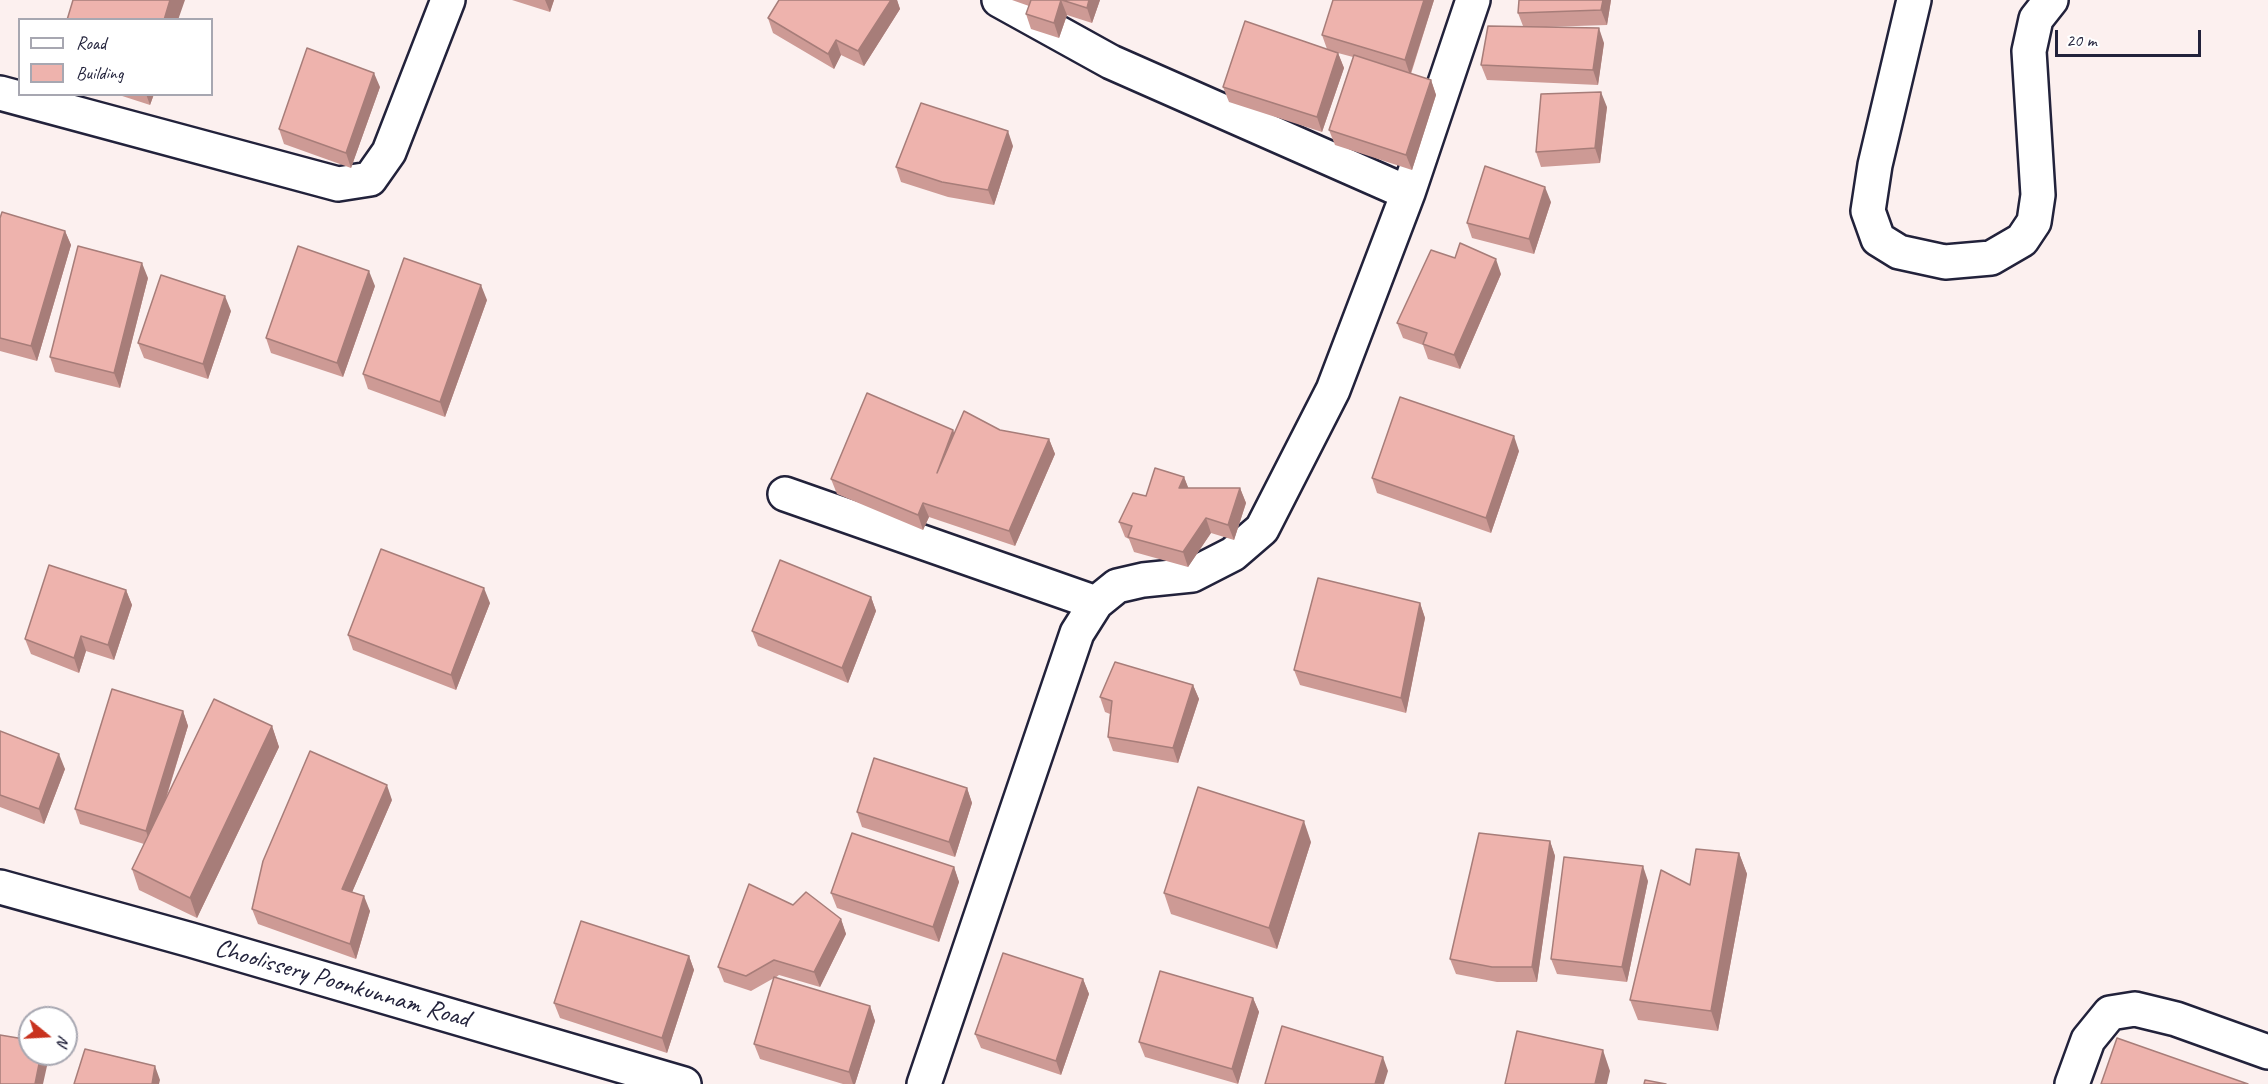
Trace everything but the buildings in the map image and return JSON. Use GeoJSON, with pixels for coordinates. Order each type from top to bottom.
{"type":"FeatureCollection","features":[{"type":"Feature","properties":{"kind":"street"},"geometry":{"type":"LineString","coordinates":[[0,93],[338,184],[370,180],[389,152],[448,0]]}},
{"type":"Feature","properties":{"kind":"street"},"geometry":{"type":"LineString","coordinates":[[999,0],[1111,62],[1408,193]]}},
{"type":"Feature","properties":{"kind":"street"},"geometry":{"type":"LineString","coordinates":[[924,1084],[1077,633],[1096,603],[1117,586],[1143,580],[1192,575],[1233,554],[1262,529],[1333,390],[1408,193],[1473,0]]}},
{"type":"Feature","properties":{"kind":"street"},"geometry":{"type":"LineString","coordinates":[[1914,0],[1875,165],[1869,211],[1878,239],[1899,252],[1946,262],[1991,258],[2022,240],[2034,222],[2038,195],[2030,51],[2036,19],[2051,0]]}},
{"type":"Feature","properties":{"kind":"street"},"geometry":{"type":"LineString","coordinates":[[785,494],[1096,603]]}},
{"type":"Feature","properties":{"kind":"street","name":"Choolissery Poonkunnam Road"},"geometry":{"type":"LineString","coordinates":[[0,887],[191,940],[684,1084]]}},
{"type":"Feature","properties":{"kind":"street"},"geometry":{"type":"LineString","coordinates":[[2072,1084],[2088,1040],[2110,1013],[2135,1009],[2176,1018],[2268,1052]]}}]}
